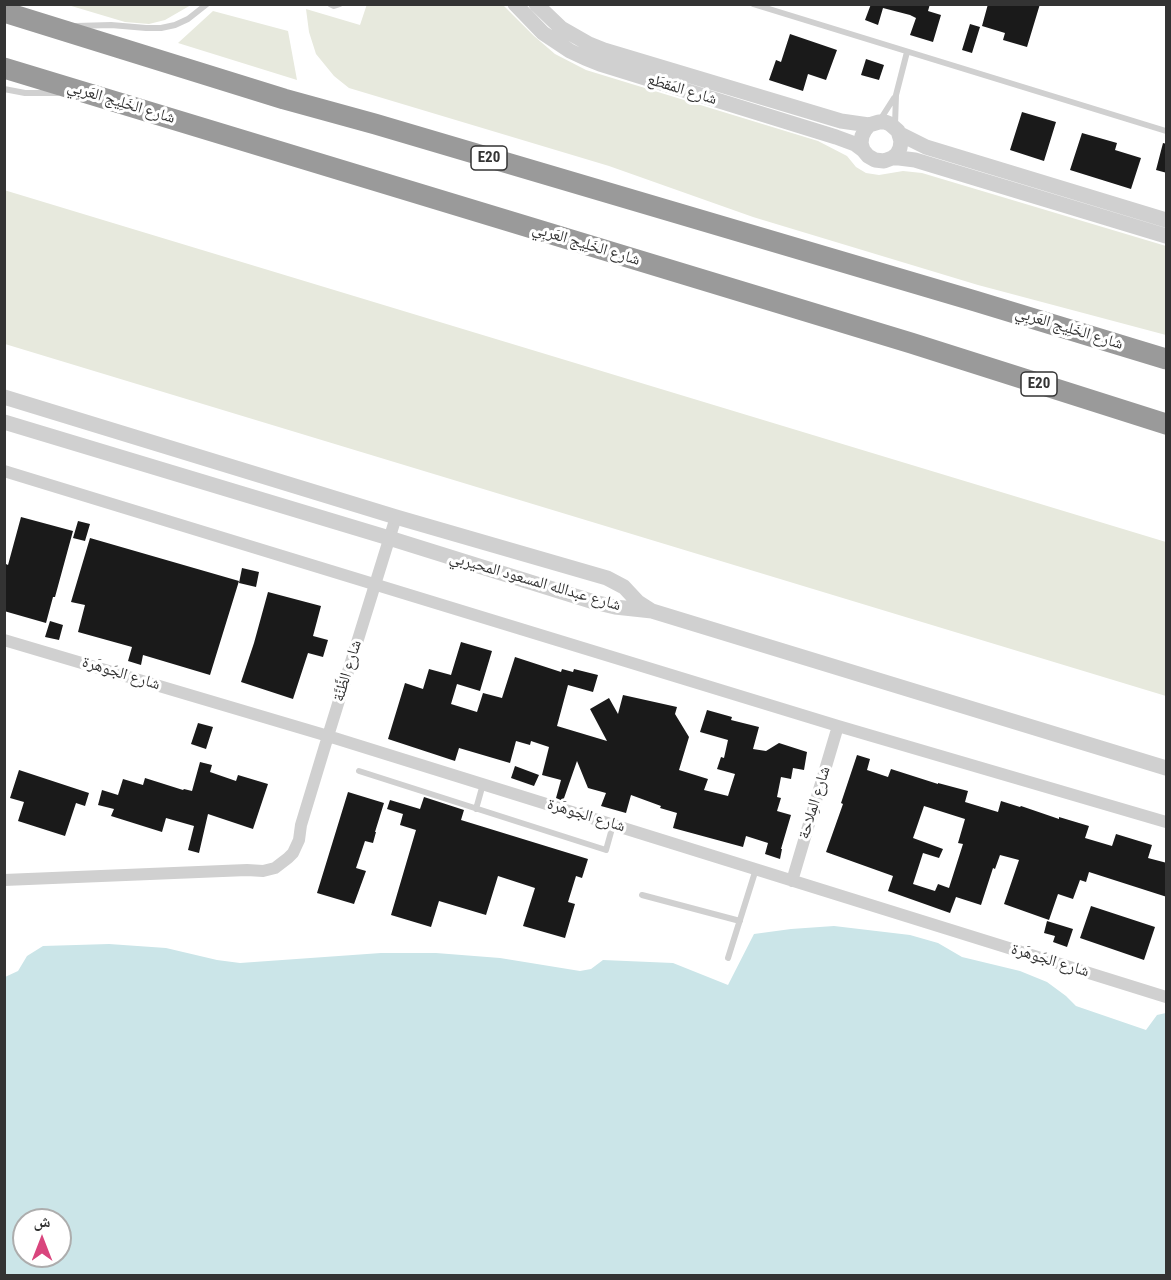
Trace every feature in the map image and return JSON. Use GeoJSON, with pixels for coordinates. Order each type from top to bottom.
{"type":"FeatureCollection","features":[{"type":"Feature","properties":{"kind":"highway","name":"شارع الخَلِيج العَربِي"},"geometry":{"type":"LineString","coordinates":[[4,12],[284,99],[1167,359]]}},
{"type":"Feature","properties":{"kind":"highway","name":"شارع الخَلِيج العَربِي"},"geometry":{"type":"LineString","coordinates":[[4,68],[876,333],[1167,424]]}},
{"type":"Feature","properties":{"kind":"street","name":"شارع المَقطَع"},"geometry":{"type":"LineString","coordinates":[[515,4],[543,33],[585,58],[836,137],[855,144],[862,150]]}},
{"type":"Feature","properties":{"kind":"street","name":"شارع المَقطَع"},"geometry":{"type":"LineString","coordinates":[[536,4],[561,28],[604,50],[841,121],[874,123]]}},
{"type":"Feature","properties":{"kind":"street"},"geometry":{"type":"LineString","coordinates":[[897,131],[900,148],[892,158],[884,161],[875,160],[862,150],[862,136],[865,130],[874,123],[885,122],[926,147],[1167,220]]}},
{"type":"Feature","properties":{"kind":"street"},"geometry":{"type":"LineString","coordinates":[[892,158],[915,160],[1167,236]]}},
{"type":"Feature","properties":{"kind":"street","name":"شارع عبدالله المسعود المحيربي"},"geometry":{"type":"LineString","coordinates":[[4,397],[396,517],[599,576],[619,584],[638,602],[652,611]]}},
{"type":"Feature","properties":{"kind":"street","name":"شارع عبدالله المسعود المحيربي"},"geometry":{"type":"LineString","coordinates":[[4,422],[585,599],[615,607],[652,611]]}},
{"type":"Feature","properties":{"kind":"street"},"geometry":{"type":"LineString","coordinates":[[4,471],[838,726],[1167,822]]}},
{"type":"Feature","properties":{"kind":"street","name":"شارع الظَّنَّة"},"geometry":{"type":"LineString","coordinates":[[4,880],[247,870],[279,856],[301,825],[396,517]]}},
{"type":"Feature","properties":{"kind":"street"},"geometry":{"type":"LineString","coordinates":[[585,599],[601,598],[608,594],[608,586],[599,576]]}},
{"type":"Feature","properties":{"kind":"street"},"geometry":{"type":"LineString","coordinates":[[652,611],[1167,768]]}},
{"type":"Feature","properties":{"kind":"street","name":"شارع الجَوهَرة"},"geometry":{"type":"LineString","coordinates":[[4,640],[327,736],[1167,997]]}},
{"type":"Feature","properties":{"kind":"street","name":"شارع المِلاحة"},"geometry":{"type":"LineString","coordinates":[[792,881],[838,726]]}},
{"type":"Feature","properties":{"kind":"lane"},"geometry":{"type":"LineString","coordinates":[[57,28],[111,25],[161,28],[188,19],[207,4]]}},
{"type":"Feature","properties":{"kind":"lane"},"geometry":{"type":"LineString","coordinates":[[330,4],[334,6],[340,4]]}},
{"type":"Feature","properties":{"kind":"lane"},"geometry":{"type":"LineString","coordinates":[[753,4],[1167,131]]}},
{"type":"Feature","properties":{"kind":"lane"},"geometry":{"type":"LineString","coordinates":[[897,131],[896,95],[907,52]]}},
{"type":"Feature","properties":{"kind":"lane"},"geometry":{"type":"LineString","coordinates":[[4,89],[38,94],[75,90]]}},
{"type":"Feature","properties":{"kind":"lane"},"geometry":{"type":"LineString","coordinates":[[874,123],[896,95]]}},
{"type":"Feature","properties":{"kind":"lane"},"geometry":{"type":"LineString","coordinates":[[359,771],[606,850],[613,825]]}},
{"type":"Feature","properties":{"kind":"lane"},"geometry":{"type":"LineString","coordinates":[[476,809],[483,784]]}},
{"type":"Feature","properties":{"kind":"lane"},"geometry":{"type":"LineString","coordinates":[[728,958],[756,869]]}},
{"type":"Feature","properties":{"kind":"lane"},"geometry":{"type":"LineString","coordinates":[[642,894],[740,921]]}},
{"type":"Feature","properties":{"kind":"shaded area"},"geometry":{"type":"Polygon","coordinates":[[[367,4],[503,5],[555,54],[586,70],[818,141],[847,156],[856,167],[866,173],[879,175],[903,171],[922,173],[1166,246],[1166,335],[978,285],[753,217],[609,166],[349,88],[334,76],[316,54],[309,32],[306,9],[360,25],[367,4]]]}},
{"type":"Feature","properties":{"kind":"shaded area"},"geometry":{"type":"Polygon","coordinates":[[[68,5],[191,5],[165,20],[149,24],[125,22],[68,5]]]}},
{"type":"Feature","properties":{"kind":"shaded area"},"geometry":{"type":"Polygon","coordinates":[[[213,11],[288,31],[297,80],[178,43],[213,11]]]}},
{"type":"Feature","properties":{"kind":"shaded area"},"geometry":{"type":"Polygon","coordinates":[[[4,190],[1166,542],[1166,696],[5,344],[4,190]]]}},
{"type":"Feature","properties":{"kind":"water"},"geometry":{"type":"Polygon","coordinates":[[[834,926],[910,935],[938,943],[962,957],[1020,971],[1047,982],[1076,1006],[1146,1030],[1157,1015],[1166,1013],[1166,1275],[5,1275],[5,977],[18,971],[27,956],[43,946],[109,944],[166,948],[240,963],[381,953],[436,953],[500,958],[580,971],[591,969],[603,960],[673,963],[728,985],[754,934],[834,926]]]}},
{"type":"Feature","properties":{"kind":"building"},"geometry":{"type":"Polygon","coordinates":[[[871,4],[930,4],[928,11],[941,15],[933,42],[910,35],[916,18],[910,15],[883,8],[878,25],[865,20],[871,4]]]}},
{"type":"Feature","properties":{"kind":"building"},"geometry":{"type":"Polygon","coordinates":[[[988,4],[1040,4],[1027,47],[1003,40],[1005,33],[982,26],[988,4]]]}},
{"type":"Feature","properties":{"kind":"building"},"geometry":{"type":"Polygon","coordinates":[[[970,24],[980,27],[972,53],[962,50],[970,24]]]}},
{"type":"Feature","properties":{"kind":"building"},"geometry":{"type":"Polygon","coordinates":[[[790,34],[837,50],[826,80],[808,74],[803,91],[769,80],[776,60],[781,62],[790,34]]]}},
{"type":"Feature","properties":{"kind":"building"},"geometry":{"type":"Polygon","coordinates":[[[866,59],[884,65],[879,80],[861,75],[866,59]]]}},
{"type":"Feature","properties":{"kind":"building"},"geometry":{"type":"Polygon","coordinates":[[[1022,112],[1056,122],[1044,161],[1010,150],[1022,112]]]}},
{"type":"Feature","properties":{"kind":"building"},"geometry":{"type":"Polygon","coordinates":[[[1082,133],[1117,143],[1115,150],[1141,158],[1131,189],[1070,170],[1082,133]]]}},
{"type":"Feature","properties":{"kind":"building"},"geometry":{"type":"Polygon","coordinates":[[[1163,143],[1167,144],[1167,173],[1156,170],[1163,143]]]}},
{"type":"Feature","properties":{"kind":"building"},"geometry":{"type":"Polygon","coordinates":[[[21,517],[73,531],[46,623],[4,611],[4,569],[6,564],[8,565],[21,517]]]}},
{"type":"Feature","properties":{"kind":"building"},"geometry":{"type":"Polygon","coordinates":[[[78,521],[90,524],[85,541],[73,538],[78,521]]]}},
{"type":"Feature","properties":{"kind":"building"},"geometry":{"type":"Polygon","coordinates":[[[90,538],[239,581],[210,675],[143,655],[141,665],[128,661],[132,647],[78,632],[85,605],[71,602],[90,538]]]}},
{"type":"Feature","properties":{"kind":"building"},"geometry":{"type":"Polygon","coordinates":[[[242,568],[259,572],[256,587],[239,583],[242,568]]]}},
{"type":"Feature","properties":{"kind":"building"},"geometry":{"type":"Polygon","coordinates":[[[268,592],[321,606],[313,636],[328,640],[323,657],[308,653],[293,699],[241,682],[268,592]]]}},
{"type":"Feature","properties":{"kind":"building"},"geometry":{"type":"Polygon","coordinates":[[[50,621],[63,625],[59,640],[45,637],[50,621]]]}},
{"type":"Feature","properties":{"kind":"building"},"geometry":{"type":"Polygon","coordinates":[[[461,642],[492,651],[480,691],[457,684],[451,704],[477,712],[483,693],[502,698],[515,657],[561,672],[562,669],[573,672],[574,669],[598,675],[593,692],[568,685],[557,726],[607,741],[590,709],[609,698],[618,714],[623,695],[677,707],[675,714],[689,737],[679,770],[708,779],[704,790],[728,796],[735,774],[717,769],[721,757],[724,758],[728,740],[700,732],[707,710],[732,717],[731,720],[759,727],[753,749],[766,751],[779,743],[807,752],[804,770],[793,768],[791,779],[781,777],[777,797],[781,798],[777,811],[791,815],[780,859],[765,854],[768,843],[746,836],[743,847],[673,828],[677,813],[631,795],[626,813],[601,806],[606,793],[588,788],[577,761],[563,801],[556,798],[561,780],[542,775],[549,747],[531,741],[530,745],[516,741],[510,763],[459,748],[455,761],[388,739],[405,683],[423,689],[429,669],[451,675],[461,642]]]}},
{"type":"Feature","properties":{"kind":"building"},"geometry":{"type":"Polygon","coordinates":[[[198,723],[213,727],[206,749],[191,744],[198,723]]]}},
{"type":"Feature","properties":{"kind":"building"},"geometry":{"type":"Polygon","coordinates":[[[857,755],[870,759],[867,770],[888,777],[891,769],[968,791],[965,802],[998,812],[1001,801],[1059,819],[1059,817],[1089,826],[1085,838],[1112,846],[1116,834],[1152,845],[1148,858],[1167,863],[1167,897],[1089,872],[1086,882],[1080,880],[1073,899],[1058,894],[1049,920],[1004,904],[1019,860],[1000,855],[995,869],[993,868],[981,905],[956,897],[950,913],[888,891],[893,876],[826,852],[843,804],[841,803],[857,755]],[[924,806],[913,838],[943,849],[939,858],[923,853],[913,884],[935,891],[938,884],[949,888],[963,844],[958,843],[965,819],[924,806]]]}},
{"type":"Feature","properties":{"kind":"building"},"geometry":{"type":"Polygon","coordinates":[[[200,762],[212,765],[210,772],[236,781],[238,775],[268,784],[253,829],[208,814],[199,853],[188,850],[194,826],[166,818],[162,832],[111,816],[114,809],[98,805],[102,790],[118,795],[123,779],[143,785],[145,778],[192,791],[200,762]]]}},
{"type":"Feature","properties":{"kind":"building"},"geometry":{"type":"Polygon","coordinates":[[[515,766],[539,775],[534,786],[511,778],[515,766]]]}},
{"type":"Feature","properties":{"kind":"building"},"geometry":{"type":"Polygon","coordinates":[[[19,770],[89,793],[85,806],[76,803],[65,836],[18,821],[24,802],[10,798],[19,770]]]}},
{"type":"Feature","properties":{"kind":"building"},"geometry":{"type":"Polygon","coordinates":[[[348,792],[384,803],[373,843],[365,841],[356,868],[366,871],[354,904],[317,893],[348,792]]]}},
{"type":"Feature","properties":{"kind":"building"},"geometry":{"type":"Polygon","coordinates":[[[424,797],[464,810],[461,820],[588,859],[582,878],[576,876],[568,902],[575,904],[565,938],[523,926],[535,888],[498,876],[486,915],[439,901],[431,927],[391,915],[416,830],[400,825],[403,814],[387,809],[390,800],[420,809],[424,797]]]}},
{"type":"Feature","properties":{"kind":"building"},"geometry":{"type":"Polygon","coordinates":[[[1091,906],[1155,927],[1144,960],[1080,938],[1091,906]]]}},
{"type":"Feature","properties":{"kind":"building"},"geometry":{"type":"Polygon","coordinates":[[[1047,921],[1073,929],[1067,947],[1053,942],[1055,936],[1044,933],[1047,921]]]}}]}
